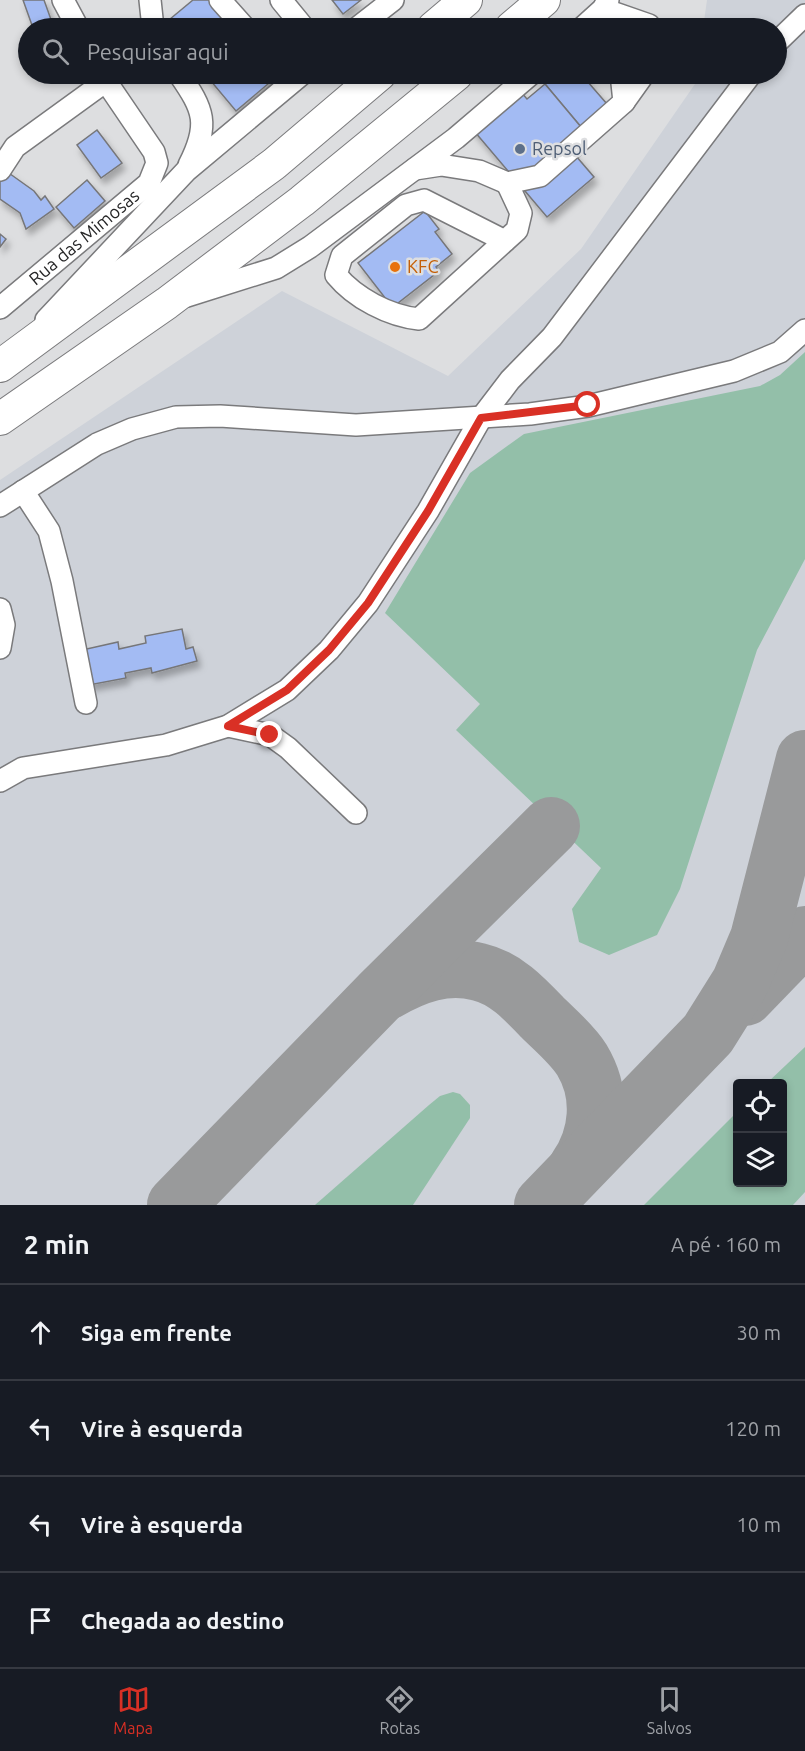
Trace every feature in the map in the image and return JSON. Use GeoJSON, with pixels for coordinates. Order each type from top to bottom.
{"type":"FeatureCollection","features":[{"type":"Feature","properties":{"kind":"highway"},"geometry":{"type":"LineString","coordinates":[[444,18],[466,0]]}},
{"type":"Feature","properties":{"kind":"highway"},"geometry":{"type":"LineString","coordinates":[[523,18],[544,0]]}},
{"type":"Feature","properties":{"kind":"highway"},"geometry":{"type":"LineString","coordinates":[[3,364],[267,169],[368,84]]}},
{"type":"Feature","properties":{"kind":"highway"},"geometry":{"type":"LineString","coordinates":[[0,419],[167,303],[302,201],[445,84]]}},
{"type":"Feature","properties":{"kind":"street"},"geometry":{"type":"LineString","coordinates":[[63,0],[73,18]]}},
{"type":"Feature","properties":{"kind":"street"},"geometry":{"type":"LineString","coordinates":[[150,0],[152,18]]}},
{"type":"Feature","properties":{"kind":"street"},"geometry":{"type":"LineString","coordinates":[[220,0],[236,18]]}},
{"type":"Feature","properties":{"kind":"street"},"geometry":{"type":"LineString","coordinates":[[281,0],[296,18]]}},
{"type":"Feature","properties":{"kind":"street"},"geometry":{"type":"LineString","coordinates":[[370,18],[393,0]]}},
{"type":"Feature","properties":{"kind":"street"},"geometry":{"type":"LineString","coordinates":[[607,12],[626,18]]}},
{"type":"Feature","properties":{"kind":"street"},"geometry":{"type":"LineString","coordinates":[[787,33],[805,15]]}},
{"type":"Feature","properties":{"kind":"street"},"geometry":{"type":"LineString","coordinates":[[0,170],[15,147],[95,84]]}},
{"type":"Feature","properties":{"kind":"street","name":"Rua das Mimosas"},"geometry":{"type":"LineString","coordinates":[[1,306],[149,183],[157,163],[148,141],[109,84]]}},
{"type":"Feature","properties":{"kind":"street"},"geometry":{"type":"LineString","coordinates":[[186,84],[199,102],[204,123],[198,147],[186,171]]}},
{"type":"Feature","properties":{"kind":"street"},"geometry":{"type":"LineString","coordinates":[[3,364],[186,171],[284,84]]}},
{"type":"Feature","properties":{"kind":"street"},"geometry":{"type":"LineString","coordinates":[[167,303],[276,268],[310,247],[456,138],[519,84]]}},
{"type":"Feature","properties":{"kind":"street"},"geometry":{"type":"LineString","coordinates":[[622,84],[624,102]]}},
{"type":"Feature","properties":{"kind":"street"},"geometry":{"type":"LineString","coordinates":[[411,170],[441,165],[479,171],[507,183],[540,176],[624,102],[637,84]]}},
{"type":"Feature","properties":{"kind":"street"},"geometry":{"type":"LineString","coordinates":[[0,781],[23,768],[166,745],[228,726],[287,690],[329,650],[368,603],[428,511],[481,418],[510,380],[552,337],[743,84]]}},
{"type":"Feature","properties":{"kind":"street"},"geometry":{"type":"LineString","coordinates":[[505,241],[424,200],[406,205],[342,256],[336,275],[347,288],[399,317],[419,319],[505,241],[517,230],[521,213],[507,183]]}},
{"type":"Feature","properties":{"kind":"street"},"geometry":{"type":"LineString","coordinates":[[0,506],[97,444],[132,429],[176,417],[220,416],[356,425],[481,418],[588,405],[734,371],[780,352],[805,330]]}},
{"type":"Feature","properties":{"kind":"street"},"geometry":{"type":"LineString","coordinates":[[23,491],[49,531],[62,581],[86,703]]}},
{"type":"Feature","properties":{"kind":"street"},"geometry":{"type":"LineString","coordinates":[[0,610],[0,631]]}},
{"type":"Feature","properties":{"kind":"street"},"geometry":{"type":"LineString","coordinates":[[0,610],[4,625],[0,648]]}},
{"type":"Feature","properties":{"kind":"street"},"geometry":{"type":"LineString","coordinates":[[228,726],[270,735],[288,748],[356,813]]}},
{"type":"Feature","properties":{"kind":"street"},"geometry":{"type":"LineString","coordinates":[[0,767],[27,760],[65,761]]}},
{"type":"Feature","properties":{"kind":"shaded area"},"geometry":{"type":"Polygon","coordinates":[[[707,0],[805,0],[805,1205],[0,1205],[0,480],[282,291],[448,376],[581,249],[695,84],[787,84],[787,18],[704,18],[707,0]]]}},
{"type":"Feature","properties":{"kind":"green space"},"geometry":{"type":"Polygon","coordinates":[[[805,352],[805,559],[757,650],[680,889],[657,935],[609,955],[579,942],[572,909],[601,868],[456,730],[480,704],[385,613],[470,473],[524,434],[760,386],[780,375],[805,352]]]}},
{"type":"Feature","properties":{"kind":"green space"},"geometry":{"type":"Polygon","coordinates":[[[805,1047],[805,1192],[793,1205],[644,1205],[733,1116],[733,1187],[787,1187],[787,1079],[771,1079],[805,1047]]]}},
{"type":"Feature","properties":{"kind":"green space"},"geometry":{"type":"Polygon","coordinates":[[[453,1092],[460,1094],[470,1105],[470,1118],[413,1205],[315,1205],[429,1105],[440,1096],[453,1092]]]}},
{"type":"Feature","properties":{"kind":"building"},"geometry":{"type":"Polygon","coordinates":[[[23,0],[44,0],[50,18],[29,18],[23,0]]]}},
{"type":"Feature","properties":{"kind":"building"},"geometry":{"type":"Polygon","coordinates":[[[193,0],[210,0],[225,18],[171,18],[193,0]]]}},
{"type":"Feature","properties":{"kind":"building"},"geometry":{"type":"Polygon","coordinates":[[[332,0],[361,0],[343,14],[332,0]]]}},
{"type":"Feature","properties":{"kind":"building"},"geometry":{"type":"Polygon","coordinates":[[[213,84],[268,84],[236,111],[213,84]]]}},
{"type":"Feature","properties":{"kind":"building"},"geometry":{"type":"Polygon","coordinates":[[[545,84],[590,84],[607,104],[581,127],[545,84]]]}},
{"type":"Feature","properties":{"kind":"building"},"geometry":{"type":"Polygon","coordinates":[[[545,84],[581,127],[564,142],[594,177],[547,217],[469,125],[515,85],[527,99],[545,84]]]}},
{"type":"Feature","properties":{"kind":"building"},"geometry":{"type":"Polygon","coordinates":[[[97,130],[122,163],[101,178],[77,145],[97,130]]]}},
{"type":"Feature","properties":{"kind":"building"},"geometry":{"type":"Polygon","coordinates":[[[6,171],[34,191],[41,200],[45,196],[54,209],[26,229],[20,213],[0,199],[0,181],[6,171]]]}},
{"type":"Feature","properties":{"kind":"building"},"geometry":{"type":"Polygon","coordinates":[[[87,180],[105,201],[74,228],[56,207],[87,180]]]}},
{"type":"Feature","properties":{"kind":"building"},"geometry":{"type":"Polygon","coordinates":[[[425,211],[439,229],[435,232],[452,254],[436,267],[439,271],[398,303],[389,303],[358,263],[425,211]]]}},
{"type":"Feature","properties":{"kind":"building"},"geometry":{"type":"Polygon","coordinates":[[[0,234],[6,239],[0,247],[0,234]]]}},
{"type":"Feature","properties":{"kind":"building"},"geometry":{"type":"Polygon","coordinates":[[[182,629],[186,649],[193,647],[197,661],[152,673],[151,668],[125,673],[126,678],[89,685],[82,650],[118,642],[119,649],[146,643],[145,636],[182,629]]]}},
{"type":"Feature","properties":{"kind":"taxiway"},"geometry":{"type":"LineString","coordinates":[[543,1205],[708,1034],[740,983],[759,938],[805,759]]}},
{"type":"Feature","properties":{"kind":"taxiway"},"geometry":{"type":"LineString","coordinates":[[176,1205],[381,994],[551,826]]}},
{"type":"Feature","properties":{"kind":"taxiway"},"geometry":{"type":"LineString","coordinates":[[745,997],[805,935]]}},
{"type":"Feature","properties":{"kind":"taxiway"},"geometry":{"type":"LineString","coordinates":[[387,991],[431,972],[455,969],[488,975],[506,984],[521,996],[573,1048],[589,1073],[596,1115],[590,1143],[577,1168]]}},
{"type":"Feature","properties":{"kind":"place","name":"Repsol"},"geometry":{"type":"Point","coordinates":[520,149]}},
{"type":"Feature","properties":{"kind":"place","name":"KFC"},"geometry":{"type":"Point","coordinates":[395,267]}},
{"type":"Feature","properties":{"kind":"route"},"geometry":{"type":"LineString","coordinates":[[270,735],[228,726],[287,690],[329,650],[368,603],[428,511],[481,418],[530,414],[588,405]]}}]}
